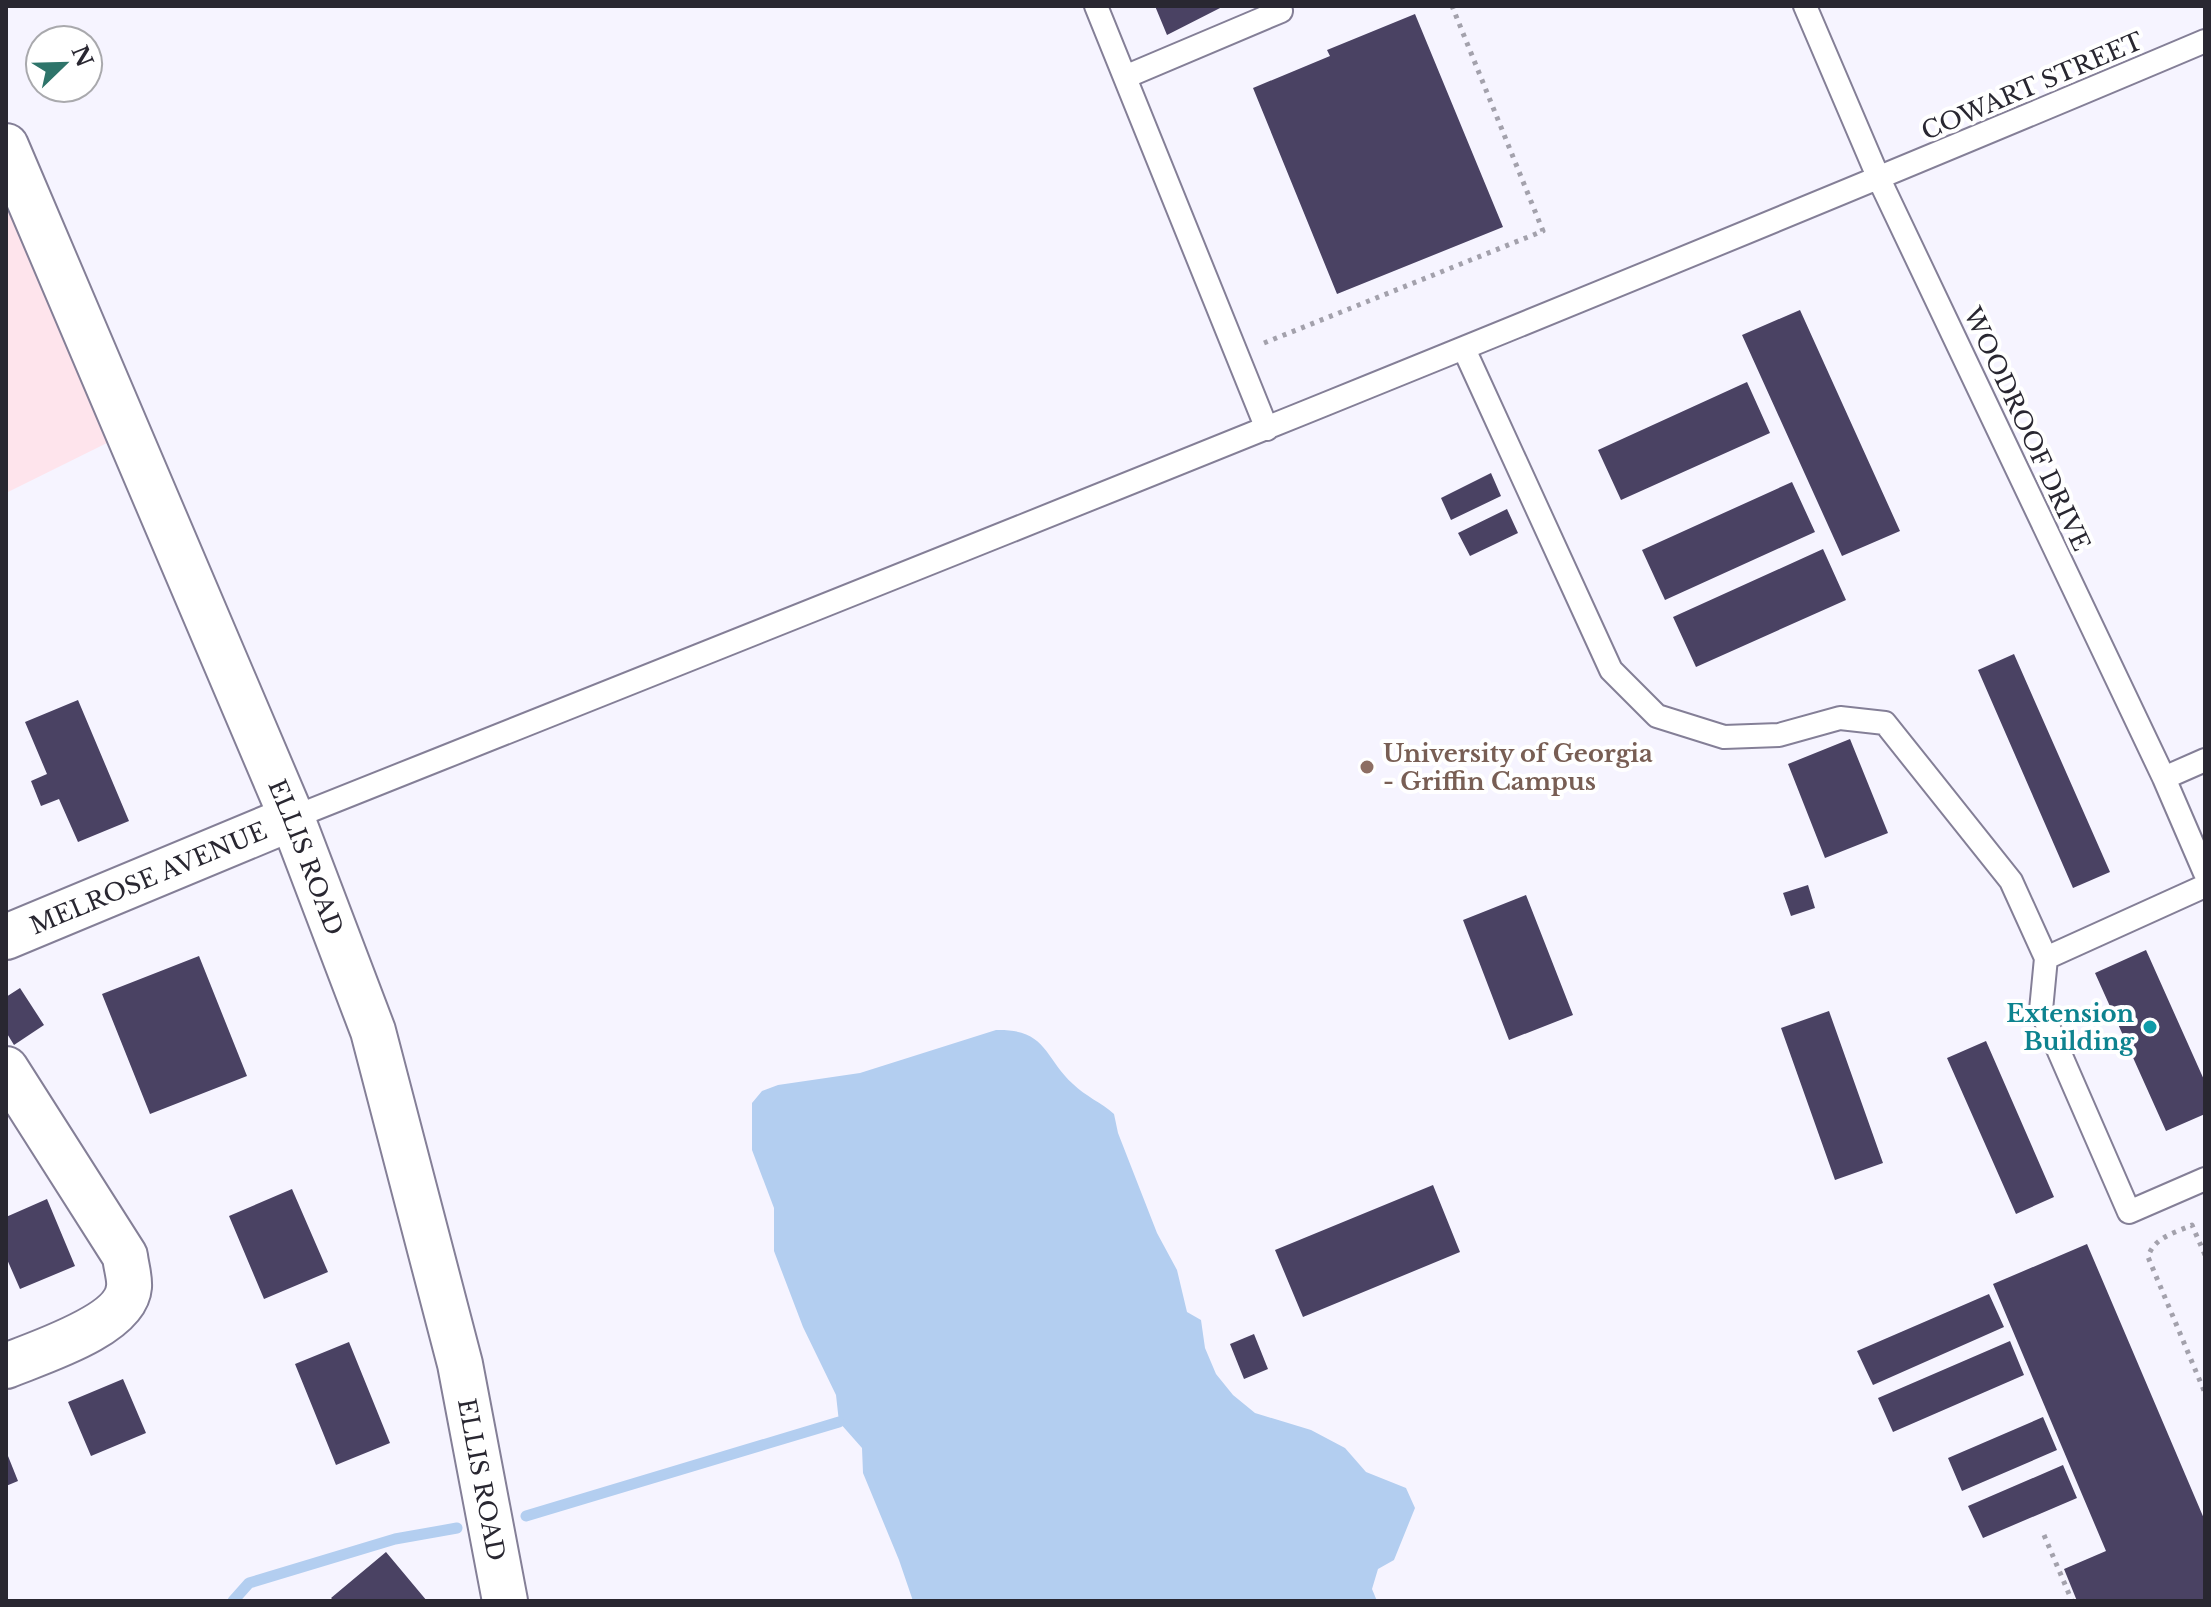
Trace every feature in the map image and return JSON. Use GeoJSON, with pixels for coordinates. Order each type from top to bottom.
{"type":"FeatureCollection","features":[{"type":"Feature","properties":{"kind":"street","name":"ELLIS ROAD"},"geometry":{"type":"LineString","coordinates":[[6,146],[292,818],[373,1031],[460,1364],[505,1601]]}},
{"type":"Feature","properties":{"kind":"street","name":"MELROSE AVENUE"},"geometry":{"type":"LineString","coordinates":[[6,937],[292,818]]}},
{"type":"Feature","properties":{"kind":"street"},"geometry":{"type":"LineString","coordinates":[[6,1069],[125,1256],[129,1289],[120,1308],[104,1323],[6,1366]]}},
{"type":"Feature","properties":{"kind":"lane"},"geometry":{"type":"LineString","coordinates":[[1096,6],[1267,429]]}},
{"type":"Feature","properties":{"kind":"lane"},"geometry":{"type":"LineString","coordinates":[[1125,77],[1281,11],[1278,6]]}},
{"type":"Feature","properties":{"kind":"lane","name":"WOODROOF DRIVE"},"geometry":{"type":"LineString","coordinates":[[1805,6],[1879,179],[2164,778],[2205,873]]}},
{"type":"Feature","properties":{"kind":"lane","name":"COWART STREET"},"geometry":{"type":"LineString","coordinates":[[292,818],[1464,349],[2205,41]]}},
{"type":"Feature","properties":{"kind":"lane"},"geometry":{"type":"LineString","coordinates":[[1464,349],[1611,670],[1657,716],[1724,737],[1779,735],[1840,718],[1885,723],[2011,881],[2046,958],[2041,1010],[2129,1212],[2205,1179]]}},
{"type":"Feature","properties":{"kind":"lane"},"geometry":{"type":"LineString","coordinates":[[2164,778],[2205,760]]}},
{"type":"Feature","properties":{"kind":"lane"},"geometry":{"type":"LineString","coordinates":[[2046,958],[2205,886]]}},
{"type":"Feature","properties":{"kind":"path"},"geometry":{"type":"LineString","coordinates":[[1236,355],[1543,231],[1452,6]]}},
{"type":"Feature","properties":{"kind":"path"},"geometry":{"type":"LineString","coordinates":[[2205,1255],[2192,1225],[2159,1239],[2151,1246],[2148,1257],[2205,1393]]}},
{"type":"Feature","properties":{"kind":"path"},"geometry":{"type":"LineString","coordinates":[[2044,1535],[2072,1601]]}},
{"type":"Feature","properties":{"kind":"shaded area"},"geometry":{"type":"Polygon","coordinates":[[[6,164],[115,439],[6,493],[6,164]]]}},
{"type":"Feature","properties":{"kind":"water"},"geometry":{"type":"Polygon","coordinates":[[[996,1030],[1013,1031],[1035,1039],[1073,1084],[1114,1114],[1118,1133],[1157,1233],[1177,1270],[1187,1312],[1201,1320],[1205,1348],[1216,1374],[1233,1395],[1255,1413],[1311,1430],[1345,1448],[1366,1472],[1406,1488],[1415,1508],[1394,1560],[1378,1569],[1372,1589],[1377,1601],[913,1601],[863,1473],[862,1448],[839,1422],[836,1395],[803,1327],[774,1251],[774,1208],[752,1150],[752,1103],[762,1091],[778,1085],[860,1073],[996,1030]]]}},
{"type":"Feature","properties":{"kind":"building"},"geometry":{"type":"Polygon","coordinates":[[[1155,6],[1224,6],[1167,35],[1155,6]]]}},
{"type":"Feature","properties":{"kind":"building"},"geometry":{"type":"Polygon","coordinates":[[[1415,14],[1503,227],[1337,294],[1253,88],[1330,56],[1327,50],[1415,14]]]}},
{"type":"Feature","properties":{"kind":"building"},"geometry":{"type":"Polygon","coordinates":[[[1800,310],[1900,531],[1842,556],[1742,335],[1800,310]]]}},
{"type":"Feature","properties":{"kind":"building"},"geometry":{"type":"Polygon","coordinates":[[[1747,382],[1770,433],[1621,500],[1598,450],[1747,382]]]}},
{"type":"Feature","properties":{"kind":"building"},"geometry":{"type":"Polygon","coordinates":[[[1491,473],[1501,496],[1451,520],[1441,498],[1491,473]]]}},
{"type":"Feature","properties":{"kind":"building"},"geometry":{"type":"Polygon","coordinates":[[[1792,482],[1815,532],[1665,600],[1642,550],[1792,482]]]}},
{"type":"Feature","properties":{"kind":"building"},"geometry":{"type":"Polygon","coordinates":[[[1507,509],[1518,533],[1470,556],[1458,533],[1507,509]]]}},
{"type":"Feature","properties":{"kind":"building"},"geometry":{"type":"Polygon","coordinates":[[[1823,549],[1846,600],[1696,667],[1673,617],[1823,549]]]}},
{"type":"Feature","properties":{"kind":"building"},"geometry":{"type":"Polygon","coordinates":[[[2014,654],[2110,872],[2073,888],[1978,670],[2014,654]]]}},
{"type":"Feature","properties":{"kind":"building"},"geometry":{"type":"Polygon","coordinates":[[[78,700],[129,821],[78,842],[59,799],[41,806],[31,781],[47,774],[25,722],[78,700]]]}},
{"type":"Feature","properties":{"kind":"building"},"geometry":{"type":"Polygon","coordinates":[[[1850,739],[1888,833],[1825,858],[1788,764],[1850,739]]]}},
{"type":"Feature","properties":{"kind":"building"},"geometry":{"type":"Polygon","coordinates":[[[1808,885],[1815,908],[1791,916],[1783,893],[1808,885]]]}},
{"type":"Feature","properties":{"kind":"building"},"geometry":{"type":"Polygon","coordinates":[[[1526,895],[1573,1015],[1509,1040],[1463,920],[1526,895]]]}},
{"type":"Feature","properties":{"kind":"building","name":"Extension Building"},"geometry":{"type":"Polygon","coordinates":[[[2146,950],[2205,1082],[2205,1114],[2166,1131],[2095,973],[2146,950]]]}},
{"type":"Feature","properties":{"kind":"building"},"geometry":{"type":"Polygon","coordinates":[[[199,956],[247,1076],[150,1114],[102,994],[199,956]]]}},
{"type":"Feature","properties":{"kind":"building"},"geometry":{"type":"Polygon","coordinates":[[[20,988],[44,1025],[14,1045],[6,1032],[6,997],[20,988]]]}},
{"type":"Feature","properties":{"kind":"building"},"geometry":{"type":"Polygon","coordinates":[[[1829,1011],[1883,1163],[1835,1180],[1781,1028],[1829,1011]]]}},
{"type":"Feature","properties":{"kind":"building"},"geometry":{"type":"Polygon","coordinates":[[[1986,1041],[2054,1197],[2016,1214],[1947,1058],[1986,1041]]]}},
{"type":"Feature","properties":{"kind":"building"},"geometry":{"type":"Polygon","coordinates":[[[1433,1185],[1460,1252],[1303,1317],[1275,1250],[1433,1185]]]}},
{"type":"Feature","properties":{"kind":"building"},"geometry":{"type":"Polygon","coordinates":[[[292,1189],[328,1272],[264,1299],[229,1216],[292,1189]]]}},
{"type":"Feature","properties":{"kind":"building"},"geometry":{"type":"Polygon","coordinates":[[[47,1199],[75,1266],[20,1289],[6,1257],[6,1217],[47,1199]]]}},
{"type":"Feature","properties":{"kind":"building"},"geometry":{"type":"Polygon","coordinates":[[[2087,1244],[2205,1521],[2205,1601],[2077,1601],[2064,1569],[2106,1551],[1993,1284],[2087,1244]]]}},
{"type":"Feature","properties":{"kind":"building"},"geometry":{"type":"Polygon","coordinates":[[[1989,1294],[2004,1327],[1873,1385],[1857,1351],[1989,1294]]]}},
{"type":"Feature","properties":{"kind":"building"},"geometry":{"type":"Polygon","coordinates":[[[1254,1334],[1268,1369],[1244,1379],[1230,1344],[1254,1334]]]}},
{"type":"Feature","properties":{"kind":"building"},"geometry":{"type":"Polygon","coordinates":[[[2010,1341],[2024,1375],[1893,1432],[1878,1398],[2010,1341]]]}},
{"type":"Feature","properties":{"kind":"building"},"geometry":{"type":"Polygon","coordinates":[[[349,1342],[390,1443],[336,1465],[295,1364],[349,1342]]]}},
{"type":"Feature","properties":{"kind":"building"},"geometry":{"type":"Polygon","coordinates":[[[123,1379],[146,1433],[91,1456],[68,1402],[123,1379]]]}},
{"type":"Feature","properties":{"kind":"building"},"geometry":{"type":"Polygon","coordinates":[[[2043,1417],[2057,1450],[1962,1491],[1948,1458],[2043,1417]]]}},
{"type":"Feature","properties":{"kind":"building"},"geometry":{"type":"Polygon","coordinates":[[[6,1451],[18,1481],[6,1486],[6,1451]]]}},
{"type":"Feature","properties":{"kind":"building"},"geometry":{"type":"Polygon","coordinates":[[[2063,1465],[2077,1498],[1983,1538],[1968,1506],[2063,1465]]]}},
{"type":"Feature","properties":{"kind":"building"},"geometry":{"type":"Polygon","coordinates":[[[386,1552],[427,1601],[334,1601],[331,1598],[386,1552]]]}},
{"type":"Feature","properties":{"kind":"waterway"},"geometry":{"type":"LineString","coordinates":[[526,1516],[839,1422]]}},
{"type":"Feature","properties":{"kind":"waterway"},"geometry":{"type":"LineString","coordinates":[[233,1601],[249,1583],[395,1539],[457,1528]]}},
{"type":"Feature","properties":{"kind":"place","name":"University of Georgia - Griffin Campus"},"geometry":{"type":"Point","coordinates":[1367,767]}},
{"type":"Feature","properties":{"kind":"place","name":"Extension Building"},"geometry":{"type":"Point","coordinates":[2150,1027]}}]}
